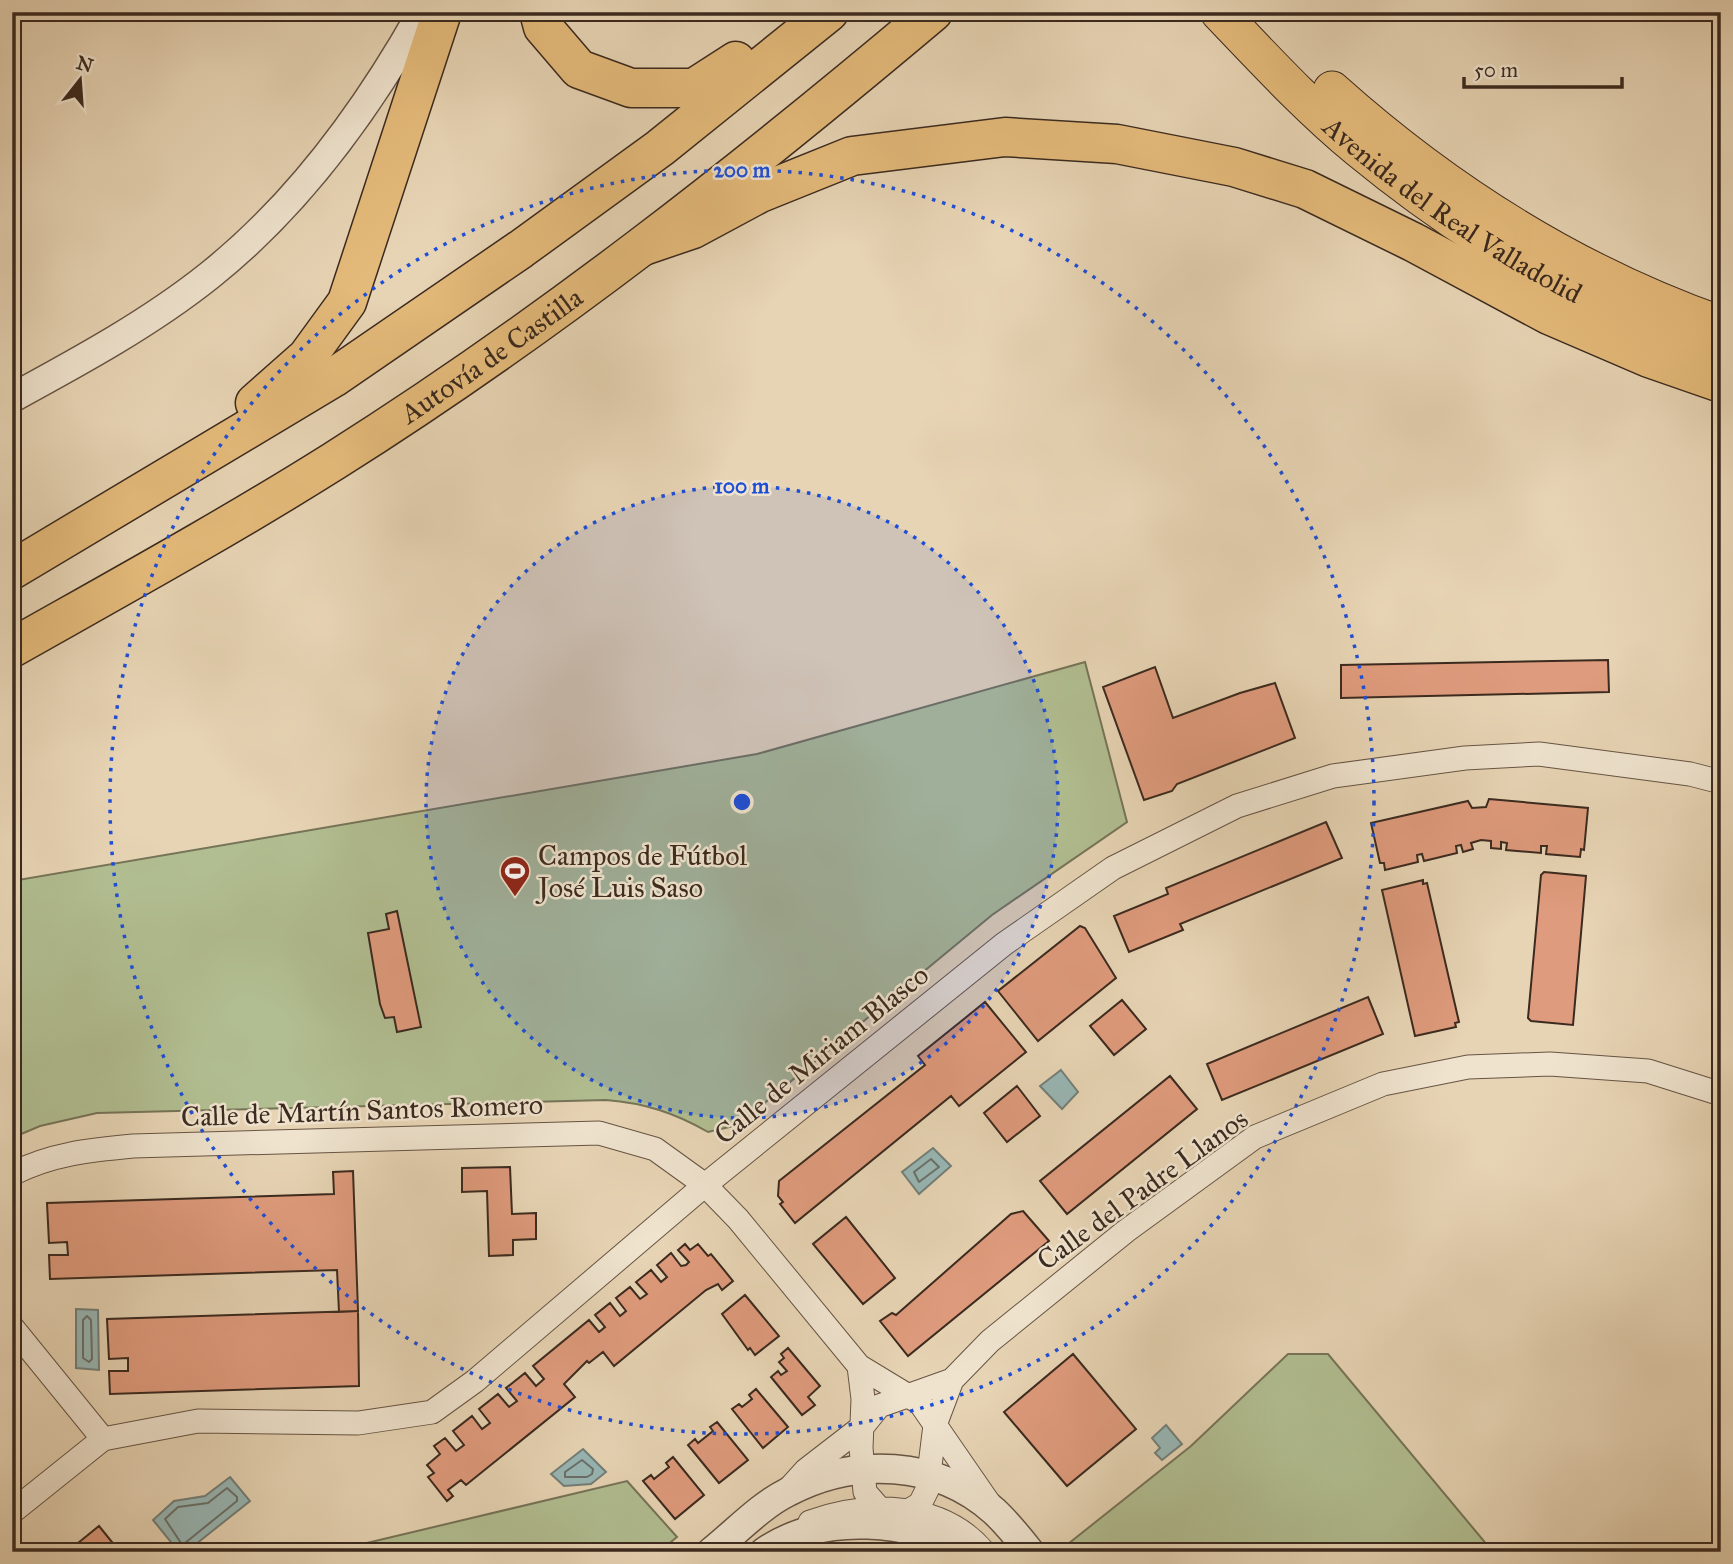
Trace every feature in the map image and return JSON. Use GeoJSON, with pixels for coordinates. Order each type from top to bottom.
{"type":"FeatureCollection","features":[{"type":"Feature","properties":{"kind":"highway"},"geometry":{"type":"LineString","coordinates":[[67,539],[114,493],[214,432],[273,391],[307,358],[347,302],[442,12]]}},
{"type":"Feature","properties":{"kind":"highway"},"geometry":{"type":"LineString","coordinates":[[539,12],[542,27],[579,69],[631,88],[664,90],[694,88],[811,12]]}},
{"type":"Feature","properties":{"kind":"highway"},"geometry":{"type":"LineString","coordinates":[[12,570],[322,384],[521,249],[660,148],[830,12]]}},
{"type":"Feature","properties":{"kind":"highway","name":"Autovía de Castilla"},"geometry":{"type":"LineString","coordinates":[[12,648],[334,461],[558,310],[831,98],[933,12]]}},
{"type":"Feature","properties":{"kind":"highway","name":"Avenida del Real Valladolid"},"geometry":{"type":"LineString","coordinates":[[1219,12],[1277,73],[1358,148],[1433,206],[1572,294],[1661,334],[1721,355]]}},
{"type":"Feature","properties":{"kind":"highway","name":"Avenida del Real Valladolid"},"geometry":{"type":"LineString","coordinates":[[1251,12],[1289,51],[1368,123],[1447,184],[1580,265],[1624,288],[1721,325]]}},
{"type":"Feature","properties":{"kind":"highway"},"geometry":{"type":"LineString","coordinates":[[643,246],[693,229],[760,193],[852,156],[1005,137],[1117,144],[1234,167],[1305,189],[1413,242],[1549,315],[1649,358],[1721,383]]}},
{"type":"Feature","properties":{"kind":"street"},"geometry":{"type":"LineString","coordinates":[[12,398],[98,351],[220,266],[305,185],[385,78],[422,12]]}},
{"type":"Feature","properties":{"kind":"street","name":"Calle de Miriam Blasco"},"geometry":{"type":"LineString","coordinates":[[12,1512],[103,1439],[198,1421],[358,1423],[432,1412],[485,1372],[705,1185],[1004,944],[1114,868],[1237,806],[1333,776],[1398,764],[1539,754],[1690,774],[1721,782]]}},
{"type":"Feature","properties":{"kind":"street","name":"Calle del Padre Llanos"},"geometry":{"type":"LineString","coordinates":[[931,1475],[935,1425],[952,1380],[990,1341],[1126,1231],[1255,1137],[1383,1084],[1468,1067],[1550,1063],[1648,1071],[1721,1094]]}},
{"type":"Feature","properties":{"kind":"street","name":"Calle de Martín Santos Romero"},"geometry":{"type":"LineString","coordinates":[[12,1174],[41,1160],[85,1150],[133,1146],[599,1133],[655,1149],[705,1185],[738,1219],[859,1366],[920,1403],[995,1511]]}},
{"type":"Feature","properties":{"kind":"street"},"geometry":{"type":"LineString","coordinates":[[12,1327],[103,1439]]}},
{"type":"Feature","properties":{"kind":"street"},"geometry":{"type":"LineString","coordinates":[[859,1366],[863,1426],[862,1469],[865,1492],[873,1516]]}},
{"type":"Feature","properties":{"kind":"street","name":"Calle del Padre Llanos"},"geometry":{"type":"LineString","coordinates":[[785,1493],[806,1470],[863,1426],[879,1406],[905,1394],[952,1380]]}},
{"type":"Feature","properties":{"kind":"street"},"geometry":{"type":"LineString","coordinates":[[711,1552],[785,1493],[820,1477],[862,1469],[895,1468],[931,1475],[965,1491],[995,1511],[1030,1552]]}},
{"type":"Feature","properties":{"kind":"street"},"geometry":{"type":"LineString","coordinates":[[770,1547],[821,1529],[873,1516],[908,1511],[920,1504],[931,1475]]}},
{"type":"Feature","properties":{"kind":"street"},"geometry":{"type":"LineString","coordinates":[[908,1511],[941,1521],[970,1535],[984,1552]]}},
{"type":"Feature","properties":{"kind":"street"},"geometry":{"type":"LineString","coordinates":[[873,1516],[973,1552]]}},
{"type":"Feature","properties":{"kind":"green space","name":"Campos de Fútbol José Luis Saso"},"geometry":{"type":"Polygon","coordinates":[[[1085,662],[1127,822],[992,915],[738,1125],[708,1132],[659,1110],[606,1100],[97,1113],[40,1126],[12,1138],[12,881],[757,754],[1085,662]]]}},
{"type":"Feature","properties":{"kind":"green space"},"geometry":{"type":"Polygon","coordinates":[[[1288,1354],[1328,1354],[1493,1552],[1074,1552],[1068,1544],[1191,1446],[1288,1354]]]}},
{"type":"Feature","properties":{"kind":"green space"},"geometry":{"type":"Polygon","coordinates":[[[627,1481],[677,1537],[659,1552],[329,1552],[627,1481]]]}},
{"type":"Feature","properties":{"kind":"water"},"geometry":{"type":"Polygon","coordinates":[[[1061,1070],[1078,1092],[1062,1109],[1040,1086],[1061,1070]]]}},
{"type":"Feature","properties":{"kind":"water"},"geometry":{"type":"Polygon","coordinates":[[[933,1148],[951,1166],[919,1194],[902,1172],[933,1148]]]}},
{"type":"Feature","properties":{"kind":"water"},"geometry":{"type":"Polygon","coordinates":[[[76,1309],[98,1310],[99,1370],[76,1368],[76,1309]]]}},
{"type":"Feature","properties":{"kind":"water"},"geometry":{"type":"Polygon","coordinates":[[[1166,1425],[1182,1444],[1162,1460],[1155,1453],[1160,1448],[1152,1438],[1166,1425]]]}},
{"type":"Feature","properties":{"kind":"water"},"geometry":{"type":"Polygon","coordinates":[[[583,1449],[606,1472],[591,1484],[564,1486],[551,1474],[583,1449]]]}},
{"type":"Feature","properties":{"kind":"water"},"geometry":{"type":"Polygon","coordinates":[[[230,1477],[250,1501],[186,1552],[179,1552],[153,1520],[174,1501],[205,1496],[230,1477]]]}},
{"type":"Feature","properties":{"kind":"building"},"geometry":{"type":"Polygon","coordinates":[[[1608,660],[1609,692],[1341,698],[1341,665],[1608,660]]]}},
{"type":"Feature","properties":{"kind":"building"},"geometry":{"type":"Polygon","coordinates":[[[1155,667],[1173,718],[1275,683],[1295,738],[1177,784],[1172,791],[1144,800],[1103,687],[1155,667]]]}},
{"type":"Feature","properties":{"kind":"building"},"geometry":{"type":"Polygon","coordinates":[[[1489,799],[1588,808],[1584,850],[1581,849],[1580,857],[1546,854],[1547,846],[1541,846],[1541,853],[1506,850],[1507,843],[1501,842],[1501,849],[1491,848],[1491,841],[1481,840],[1471,843],[1473,849],[1463,852],[1461,845],[1456,846],[1457,853],[1424,861],[1422,854],[1417,855],[1418,862],[1385,870],[1384,863],[1380,863],[1371,823],[1468,801],[1472,808],[1486,807],[1489,799]]]}},
{"type":"Feature","properties":{"kind":"building"},"geometry":{"type":"Polygon","coordinates":[[[1326,822],[1342,858],[1180,924],[1183,930],[1129,952],[1114,916],[1168,894],[1166,888],[1326,822]]]}},
{"type":"Feature","properties":{"kind":"building"},"geometry":{"type":"Polygon","coordinates":[[[1544,872],[1586,876],[1573,1025],[1531,1021],[1528,1018],[1541,875],[1544,872]]]}},
{"type":"Feature","properties":{"kind":"building"},"geometry":{"type":"Polygon","coordinates":[[[1423,880],[1423,884],[1427,883],[1459,1022],[1455,1023],[1456,1027],[1415,1036],[1382,890],[1423,880]]]}},
{"type":"Feature","properties":{"kind":"building"},"geometry":{"type":"Polygon","coordinates":[[[397,911],[421,1027],[397,1032],[394,1017],[385,1018],[380,1004],[368,933],[389,929],[386,914],[397,911]]]}},
{"type":"Feature","properties":{"kind":"building"},"geometry":{"type":"Polygon","coordinates":[[[1080,926],[1085,928],[1116,978],[1038,1041],[998,991],[1080,926]]]}},
{"type":"Feature","properties":{"kind":"building"},"geometry":{"type":"Polygon","coordinates":[[[1368,997],[1383,1034],[1222,1100],[1207,1064],[1368,997]]]}},
{"type":"Feature","properties":{"kind":"building"},"geometry":{"type":"Polygon","coordinates":[[[1122,1000],[1146,1029],[1114,1055],[1090,1026],[1122,1000]]]}},
{"type":"Feature","properties":{"kind":"building"},"geometry":{"type":"Polygon","coordinates":[[[985,1002],[1026,1052],[959,1106],[951,1096],[795,1223],[780,1204],[783,1202],[778,1196],[779,1181],[925,1065],[918,1056],[985,1002]]]}},
{"type":"Feature","properties":{"kind":"building"},"geometry":{"type":"Polygon","coordinates":[[[1170,1076],[1197,1109],[1067,1214],[1040,1181],[1170,1076]]]}},
{"type":"Feature","properties":{"kind":"building"},"geometry":{"type":"Polygon","coordinates":[[[1017,1086],[1040,1116],[1007,1142],[984,1113],[1017,1086]]]}},
{"type":"Feature","properties":{"kind":"building"},"geometry":{"type":"Polygon","coordinates":[[[510,1167],[512,1214],[536,1213],[536,1239],[513,1240],[513,1255],[489,1256],[487,1191],[462,1192],[462,1168],[510,1167]]]}},
{"type":"Feature","properties":{"kind":"building"},"geometry":{"type":"Polygon","coordinates":[[[353,1171],[358,1311],[339,1312],[337,1270],[50,1279],[49,1255],[68,1255],[67,1242],[49,1243],[47,1203],[334,1194],[333,1172],[353,1171]]]}},
{"type":"Feature","properties":{"kind":"building"},"geometry":{"type":"Polygon","coordinates":[[[1023,1211],[1049,1241],[908,1356],[880,1321],[892,1313],[896,1315],[1011,1214],[1023,1211]]]}},
{"type":"Feature","properties":{"kind":"building"},"geometry":{"type":"Polygon","coordinates":[[[846,1217],[895,1278],[863,1304],[813,1244],[846,1217]]]}},
{"type":"Feature","properties":{"kind":"building"},"geometry":{"type":"Polygon","coordinates":[[[685,1244],[690,1250],[698,1244],[708,1256],[711,1254],[733,1281],[722,1290],[718,1284],[706,1290],[614,1366],[603,1352],[589,1363],[587,1361],[564,1384],[575,1397],[466,1485],[461,1480],[448,1490],[453,1496],[447,1501],[428,1477],[434,1473],[427,1465],[440,1454],[434,1446],[445,1438],[456,1451],[464,1445],[453,1431],[472,1416],[482,1429],[490,1423],[479,1409],[498,1394],[509,1407],[517,1401],[506,1388],[525,1373],[536,1386],[544,1379],[533,1366],[589,1320],[599,1332],[605,1327],[595,1315],[610,1303],[620,1316],[626,1311],[616,1298],[630,1287],[640,1299],[647,1294],[636,1282],[651,1270],[661,1282],[667,1277],[657,1265],[671,1253],[681,1266],[686,1265],[689,1262],[678,1250],[685,1244]]]}},
{"type":"Feature","properties":{"kind":"building"},"geometry":{"type":"Polygon","coordinates":[[[745,1295],[779,1336],[755,1355],[750,1348],[748,1350],[722,1314],[745,1295]]]}},
{"type":"Feature","properties":{"kind":"building"},"geometry":{"type":"Polygon","coordinates":[[[358,1311],[359,1386],[110,1394],[109,1371],[128,1371],[128,1358],[109,1359],[107,1319],[358,1311]]]}},
{"type":"Feature","properties":{"kind":"building"},"geometry":{"type":"Polygon","coordinates":[[[788,1348],[820,1386],[808,1397],[815,1405],[802,1415],[771,1377],[778,1371],[781,1375],[787,1371],[779,1362],[784,1358],[781,1354],[788,1348]]]}},
{"type":"Feature","properties":{"kind":"building"},"geometry":{"type":"Polygon","coordinates":[[[1073,1354],[1136,1429],[1067,1486],[1004,1412],[1073,1354]]]}},
{"type":"Feature","properties":{"kind":"building"},"geometry":{"type":"Polygon","coordinates":[[[756,1389],[788,1427],[763,1448],[732,1409],[739,1404],[742,1407],[752,1399],[749,1395],[756,1389]]]}},
{"type":"Feature","properties":{"kind":"building"},"geometry":{"type":"Polygon","coordinates":[[[717,1422],[748,1460],[719,1483],[688,1445],[695,1439],[698,1443],[713,1431],[710,1427],[717,1422]]]}},
{"type":"Feature","properties":{"kind":"building"},"geometry":{"type":"Polygon","coordinates":[[[673,1457],[704,1495],[675,1519],[643,1481],[651,1475],[654,1479],[669,1467],[666,1463],[673,1457]]]}},
{"type":"Feature","properties":{"kind":"building"},"geometry":{"type":"Polygon","coordinates":[[[99,1526],[120,1552],[67,1552],[99,1526]]]}},
{"type":"Feature","properties":{"kind":"place","name":"Campos de Fútbol José Luis Saso"},"geometry":{"type":"Point","coordinates":[515,898]}}]}
